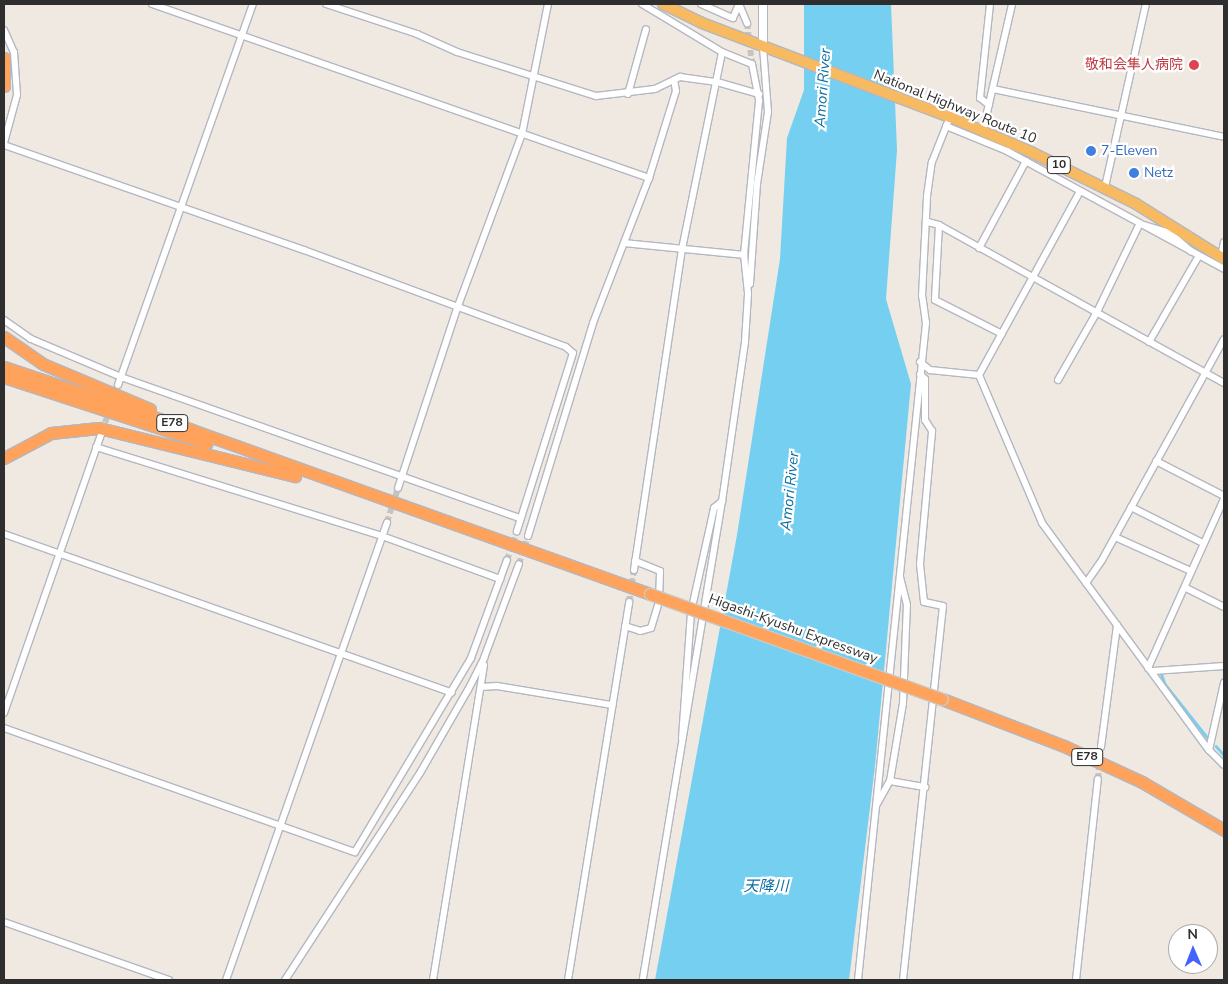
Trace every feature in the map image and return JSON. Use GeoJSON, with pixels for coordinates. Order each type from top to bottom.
{"type":"FeatureCollection","features":[{"type":"Feature","properties":{"kind":"highway","name":"National Highway Route 10"},"geometry":{"type":"LineString","coordinates":[[663,4],[702,24],[938,113],[948,122],[983,130],[1105,187],[1172,231],[1223,258]]}},
{"type":"Feature","properties":{"kind":"highway"},"geometry":{"type":"LineString","coordinates":[[4,58],[4,86]]}},
{"type":"Feature","properties":{"kind":"highway"},"geometry":{"type":"LineString","coordinates":[[4,337],[43,364],[192,430]]}},
{"type":"Feature","properties":{"kind":"highway","name":"Higashi-Kyushu Expressway"},"geometry":{"type":"LineString","coordinates":[[4,367],[192,430],[424,515],[942,699],[1064,746],[1142,782],[1224,830]]}},
{"type":"Feature","properties":{"kind":"highway","name":"Higashi-Kyushu Expressway"},"geometry":{"type":"LineString","coordinates":[[4,377],[339,484]]}},
{"type":"Feature","properties":{"kind":"highway"},"geometry":{"type":"LineString","coordinates":[[4,458],[50,433],[81,428],[107,429],[270,468],[424,515]]}},
{"type":"Feature","properties":{"kind":"street"},"geometry":{"type":"LineString","coordinates":[[152,4],[649,178]]}},
{"type":"Feature","properties":{"kind":"street"},"geometry":{"type":"LineString","coordinates":[[118,385],[240,35],[253,4]]}},
{"type":"Feature","properties":{"kind":"street"},"geometry":{"type":"LineString","coordinates":[[326,4],[410,32],[457,52],[533,74],[596,96],[628,94],[654,89],[680,77],[717,82],[759,94]]}},
{"type":"Feature","properties":{"kind":"street"},"geometry":{"type":"LineString","coordinates":[[398,488],[458,306],[522,134],[548,4]]}},
{"type":"Feature","properties":{"kind":"street"},"geometry":{"type":"LineString","coordinates":[[642,4],[722,52],[752,64],[759,94],[744,255],[748,294]]}},
{"type":"Feature","properties":{"kind":"street"},"geometry":{"type":"LineString","coordinates":[[701,4],[733,18],[739,5]]}},
{"type":"Feature","properties":{"kind":"street"},"geometry":{"type":"LineString","coordinates":[[643,980],[683,747],[722,501],[748,294],[768,103],[763,47],[763,4]]}},
{"type":"Feature","properties":{"kind":"street"},"geometry":{"type":"LineString","coordinates":[[989,105],[980,98],[990,4]]}},
{"type":"Feature","properties":{"kind":"street"},"geometry":{"type":"LineString","coordinates":[[983,130],[1012,4]]}},
{"type":"Feature","properties":{"kind":"street"},"geometry":{"type":"LineString","coordinates":[[1105,187],[1146,4]]}},
{"type":"Feature","properties":{"kind":"street"},"geometry":{"type":"LineString","coordinates":[[739,5],[747,23]]}},
{"type":"Feature","properties":{"kind":"street"},"geometry":{"type":"LineString","coordinates":[[628,94],[646,29]]}},
{"type":"Feature","properties":{"kind":"street"},"geometry":{"type":"LineString","coordinates":[[4,30],[14,52],[17,95],[4,144],[458,306],[566,347],[573,353],[517,530],[529,535],[593,323],[649,178],[676,91],[674,80]]}},
{"type":"Feature","properties":{"kind":"street"},"geometry":{"type":"LineString","coordinates":[[634,570],[682,249],[722,52]]}},
{"type":"Feature","properties":{"kind":"street"},"geometry":{"type":"LineString","coordinates":[[993,89],[1224,137]]}},
{"type":"Feature","properties":{"kind":"street"},"geometry":{"type":"LineString","coordinates":[[757,124],[768,103]]}},
{"type":"Feature","properties":{"kind":"street"},"geometry":{"type":"LineString","coordinates":[[858,980],[920,362],[926,323],[922,296],[932,162],[948,122],[1026,161],[1139,225],[1224,269]]}},
{"type":"Feature","properties":{"kind":"street"},"geometry":{"type":"LineString","coordinates":[[979,248],[1026,161]]}},
{"type":"Feature","properties":{"kind":"street"},"geometry":{"type":"LineString","coordinates":[[979,376],[1035,278],[1080,191]]}},
{"type":"Feature","properties":{"kind":"street"},"geometry":{"type":"LineString","coordinates":[[928,222],[939,225],[1224,383]]}},
{"type":"Feature","properties":{"kind":"street"},"geometry":{"type":"LineString","coordinates":[[939,225],[935,300],[1002,334]]}},
{"type":"Feature","properties":{"kind":"street"},"geometry":{"type":"LineString","coordinates":[[1139,225],[1172,231],[1198,257]]}},
{"type":"Feature","properties":{"kind":"street"},"geometry":{"type":"LineString","coordinates":[[1058,380],[1097,312],[1139,225]]}},
{"type":"Feature","properties":{"kind":"street"},"geometry":{"type":"LineString","coordinates":[[1223,258],[1224,242]]}},
{"type":"Feature","properties":{"kind":"street"},"geometry":{"type":"LineString","coordinates":[[624,243],[744,255]]}},
{"type":"Feature","properties":{"kind":"street"},"geometry":{"type":"LineString","coordinates":[[1149,342],[1198,257]]}},
{"type":"Feature","properties":{"kind":"street"},"geometry":{"type":"LineString","coordinates":[[4,320],[24,335],[121,376],[402,478],[520,518]]}},
{"type":"Feature","properties":{"kind":"street"},"geometry":{"type":"LineString","coordinates":[[1086,583],[1115,537],[1224,339]]}},
{"type":"Feature","properties":{"kind":"street"},"geometry":{"type":"LineString","coordinates":[[920,362],[930,370],[979,376]]}},
{"type":"Feature","properties":{"kind":"street"},"geometry":{"type":"LineString","coordinates":[[902,980],[925,787],[943,606],[924,602],[920,564],[932,432],[925,420],[925,380],[920,374]]}},
{"type":"Feature","properties":{"kind":"street"},"geometry":{"type":"LineString","coordinates":[[979,376],[1042,523],[1209,750],[1224,765]]}},
{"type":"Feature","properties":{"kind":"street"},"geometry":{"type":"LineString","coordinates":[[4,713],[101,434]]}},
{"type":"Feature","properties":{"kind":"street"},"geometry":{"type":"LineString","coordinates":[[96,447],[382,536],[500,579]]}},
{"type":"Feature","properties":{"kind":"street"},"geometry":{"type":"LineString","coordinates":[[1150,670],[1224,497],[1156,461]]}},
{"type":"Feature","properties":{"kind":"street"},"geometry":{"type":"LineString","coordinates":[[683,747],[681,728],[691,612],[714,508],[722,501]]}},
{"type":"Feature","properties":{"kind":"street"},"geometry":{"type":"LineString","coordinates":[[1131,507],[1203,543]]}},
{"type":"Feature","properties":{"kind":"street"},"geometry":{"type":"LineString","coordinates":[[226,980],[386,522]]}},
{"type":"Feature","properties":{"kind":"street"},"geometry":{"type":"LineString","coordinates":[[4,534],[452,693]]}},
{"type":"Feature","properties":{"kind":"street"},"geometry":{"type":"LineString","coordinates":[[1115,537],[1191,571]]}},
{"type":"Feature","properties":{"kind":"street"},"geometry":{"type":"LineString","coordinates":[[4,728],[355,852],[452,693],[471,658],[507,560]]}},
{"type":"Feature","properties":{"kind":"street"},"geometry":{"type":"LineString","coordinates":[[624,626],[640,631],[651,628],[659,601],[660,571],[636,561]]}},
{"type":"Feature","properties":{"kind":"street"},"geometry":{"type":"LineString","coordinates":[[285,980],[420,772],[484,658],[519,564]]}},
{"type":"Feature","properties":{"kind":"street"},"geometry":{"type":"LineString","coordinates":[[875,807],[890,781],[907,664],[908,605],[899,571]]}},
{"type":"Feature","properties":{"kind":"street"},"geometry":{"type":"LineString","coordinates":[[1186,588],[1224,606]]}},
{"type":"Feature","properties":{"kind":"street"},"geometry":{"type":"LineString","coordinates":[[568,980],[629,602]]}},
{"type":"Feature","properties":{"kind":"street"},"geometry":{"type":"LineString","coordinates":[[1101,747],[1117,625]]}},
{"type":"Feature","properties":{"kind":"street"},"geometry":{"type":"LineString","coordinates":[[432,980],[481,687],[484,658]]}},
{"type":"Feature","properties":{"kind":"street"},"geometry":{"type":"LineString","coordinates":[[1150,670],[1224,666]]}},
{"type":"Feature","properties":{"kind":"street"},"geometry":{"type":"LineString","coordinates":[[1209,750],[1224,683]]}},
{"type":"Feature","properties":{"kind":"street"},"geometry":{"type":"LineString","coordinates":[[481,687],[497,686],[612,705]]}},
{"type":"Feature","properties":{"kind":"street"},"geometry":{"type":"LineString","coordinates":[[1076,980],[1098,779]]}},
{"type":"Feature","properties":{"kind":"street"},"geometry":{"type":"LineString","coordinates":[[890,781],[925,787]]}},
{"type":"Feature","properties":{"kind":"street"},"geometry":{"type":"LineString","coordinates":[[4,922],[169,980]]}},
{"type":"Feature","properties":{"kind":"water","name":"天降川"},"geometry":{"type":"Polygon","coordinates":[[[804,4],[891,4],[897,150],[886,299],[911,384],[875,766],[849,980],[655,980],[737,535],[780,259],[787,138],[804,90],[804,4]]]}},
{"type":"Feature","properties":{"kind":"waterway"},"geometry":{"type":"LineString","coordinates":[[1161,673],[1165,684],[1207,737]]}},
{"type":"Feature","properties":{"kind":"waterway"},"geometry":{"type":"LineString","coordinates":[[1216,746],[1224,755]]}},
{"type":"Feature","properties":{"kind":"tunnel"},"geometry":{"type":"LineString","coordinates":[[747,23],[752,64]]}},
{"type":"Feature","properties":{"kind":"tunnel"},"geometry":{"type":"LineString","coordinates":[[102,431],[110,409]]}},
{"type":"Feature","properties":{"kind":"tunnel"},"geometry":{"type":"LineString","coordinates":[[387,522],[398,488]]}},
{"type":"Feature","properties":{"kind":"tunnel"},"geometry":{"type":"LineString","coordinates":[[507,560],[517,531]]}},
{"type":"Feature","properties":{"kind":"tunnel"},"geometry":{"type":"LineString","coordinates":[[519,564],[528,536]]}},
{"type":"Feature","properties":{"kind":"tunnel"},"geometry":{"type":"LineString","coordinates":[[629,602],[634,570]]}},
{"type":"Feature","properties":{"kind":"tunnel"},"geometry":{"type":"LineString","coordinates":[[1098,779],[1101,747]]}},
{"type":"Feature","properties":{"kind":"place","name":"敬和会隼人病院"},"geometry":{"type":"Point","coordinates":[1194,65]}},
{"type":"Feature","properties":{"kind":"place","name":"7-Eleven"},"geometry":{"type":"Point","coordinates":[1091,151]}},
{"type":"Feature","properties":{"kind":"place","name":"Netz"},"geometry":{"type":"Point","coordinates":[1134,173]}},
{"type":"Feature","properties":{"kind":"water label","name":"Amori River"},"geometry":{"type":"Point","coordinates":[823,88]}},
{"type":"Feature","properties":{"kind":"water label","name":"Amori River"},"geometry":{"type":"Point","coordinates":[790,491]}}]}
